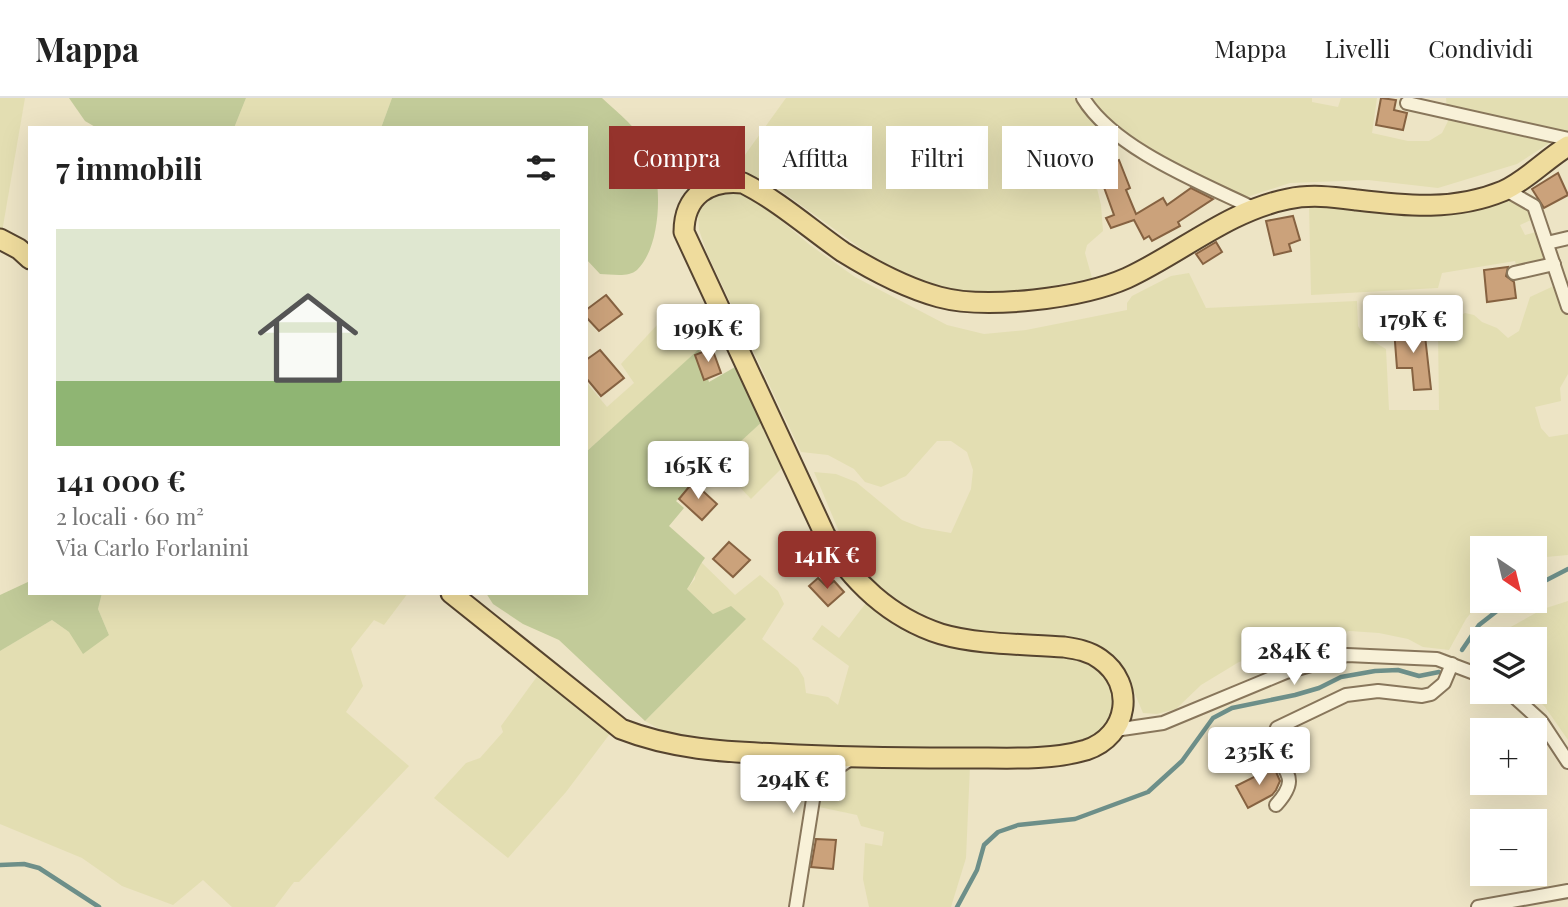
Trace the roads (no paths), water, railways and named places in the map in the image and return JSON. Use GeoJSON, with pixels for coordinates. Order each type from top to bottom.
{"type":"FeatureCollection","features":[{"type":"Feature","properties":{"kind":"main road"},"geometry":{"type":"LineString","coordinates":[[454,595],[621,729],[652,741],[689,749],[852,758],[1018,757],[1070,754],[1090,749],[1115,730],[1123,715],[1124,693],[1111,669],[1099,658],[1065,647],[943,634],[897,613],[847,570],[825,535],[684,232],[684,214],[690,204],[708,188],[729,181],[743,183],[757,189],[845,253],[892,279],[939,297],[968,302],[1060,296],[1090,290],[1126,278],[1255,209],[1301,197],[1322,196],[1418,207],[1461,204],[1506,190],[1568,146]]}},
{"type":"Feature","properties":{"kind":"main road"},"geometry":{"type":"LineString","coordinates":[[0,239],[28,258]]}},
{"type":"Feature","properties":{"kind":"street"},"geometry":{"type":"LineString","coordinates":[[1083,98],[1091,111],[1144,153],[1255,209]]}},
{"type":"Feature","properties":{"kind":"street"},"geometry":{"type":"LineString","coordinates":[[1407,103],[1568,139]]}},
{"type":"Feature","properties":{"kind":"street"},"geometry":{"type":"LineString","coordinates":[[1506,190],[1534,206],[1568,307]]}},
{"type":"Feature","properties":{"kind":"street"},"geometry":{"type":"LineString","coordinates":[[1547,243],[1568,238]]}},
{"type":"Feature","properties":{"kind":"street"},"geometry":{"type":"LineString","coordinates":[[1514,272],[1554,264]]}},
{"type":"Feature","properties":{"kind":"street"},"geometry":{"type":"LineString","coordinates":[[1115,730],[1163,723],[1286,672],[1347,655],[1437,659],[1470,671]]}},
{"type":"Feature","properties":{"kind":"street"},"geometry":{"type":"LineString","coordinates":[[1276,805],[1289,790],[1290,777],[1271,743],[1277,728],[1346,695],[1378,691],[1422,696],[1431,694],[1444,683],[1452,664]]}},
{"type":"Feature","properties":{"kind":"street"},"geometry":{"type":"LineString","coordinates":[[1522,704],[1541,721],[1568,762]]}},
{"type":"Feature","properties":{"kind":"street"},"geometry":{"type":"LineString","coordinates":[[796,907],[815,787],[828,774],[852,758]]}},
{"type":"Feature","properties":{"kind":"street"},"geometry":{"type":"LineString","coordinates":[[1478,907],[1567,889]]}},
{"type":"Feature","properties":{"kind":"waterway"},"geometry":{"type":"LineString","coordinates":[[1547,580],[1568,569]]}},
{"type":"Feature","properties":{"kind":"waterway"},"geometry":{"type":"LineString","coordinates":[[1462,650],[1479,625],[1494,613]]}},
{"type":"Feature","properties":{"kind":"waterway"},"geometry":{"type":"LineString","coordinates":[[957,907],[977,870],[984,845],[998,832],[1018,825],[1075,819],[1148,792],[1182,761],[1213,718],[1232,708],[1295,695],[1319,688],[1341,677],[1375,671],[1398,670],[1419,676],[1439,672]]}},
{"type":"Feature","properties":{"kind":"waterway"},"geometry":{"type":"LineString","coordinates":[[0,865],[24,864],[39,868],[99,907]]}}]}
